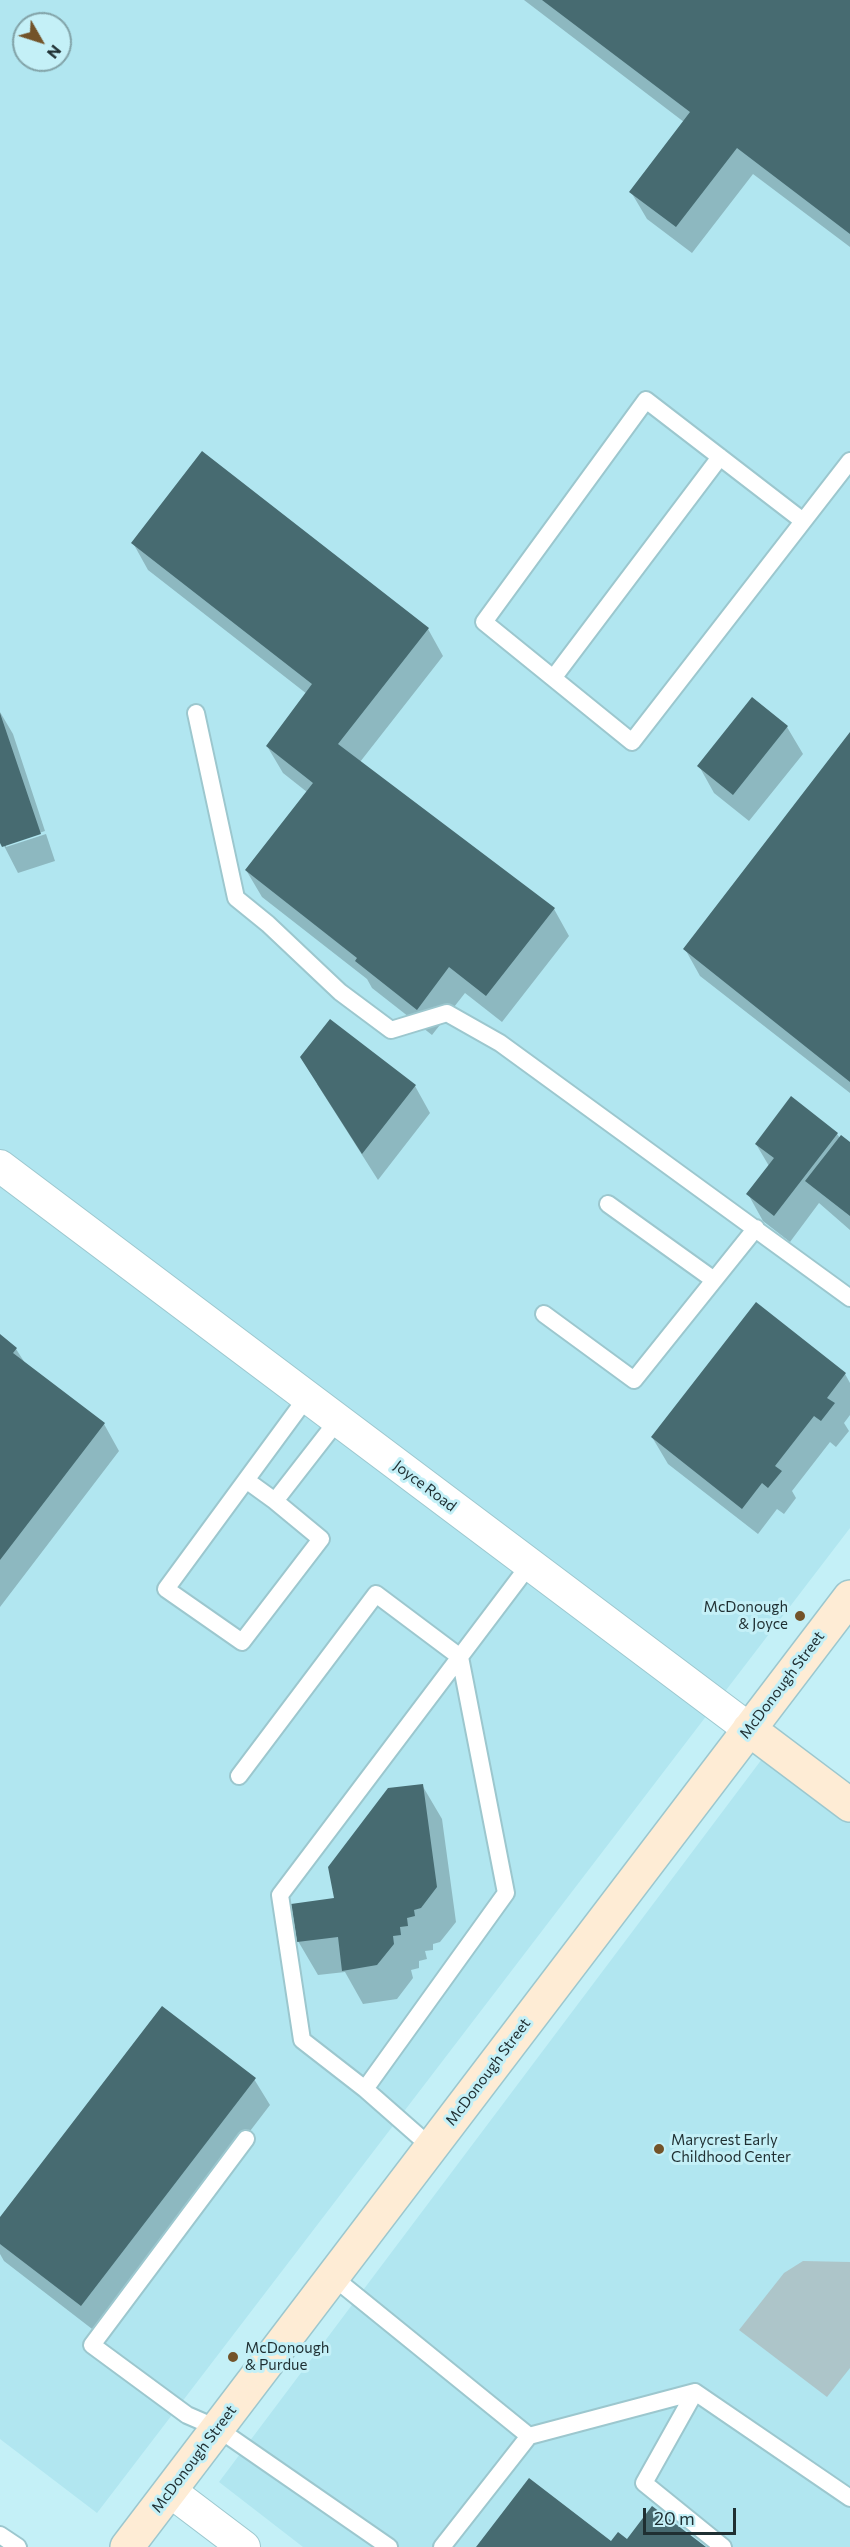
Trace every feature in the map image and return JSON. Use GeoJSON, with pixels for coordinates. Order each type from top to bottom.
{"type":"FeatureCollection","features":[{"type":"Feature","properties":{"kind":"street","name":"Joyce Road"},"geometry":{"type":"LineString","coordinates":[[0,1166],[850,1805]]}},
{"type":"Feature","properties":{"kind":"street","name":"McDonough Street"},"geometry":{"type":"LineString","coordinates":[[127,2547],[850,1597]]}},
{"type":"Feature","properties":{"kind":"street"},"geometry":{"type":"LineString","coordinates":[[170,2491],[244,2547]]}},
{"type":"Feature","properties":{"kind":"lane"},"geometry":{"type":"LineString","coordinates":[[803,521],[646,400],[484,622],[632,742],[850,461]]}},
{"type":"Feature","properties":{"kind":"lane"},"geometry":{"type":"LineString","coordinates":[[554,677],[720,457]]}},
{"type":"Feature","properties":{"kind":"lane"},"geometry":{"type":"LineString","coordinates":[[196,714],[236,898],[268,924],[339,992],[391,1030],[447,1013],[500,1043],[850,1298]]}},
{"type":"Feature","properties":{"kind":"lane"},"geometry":{"type":"LineString","coordinates":[[608,1204],[714,1280]]}},
{"type":"Feature","properties":{"kind":"lane"},"geometry":{"type":"LineString","coordinates":[[544,1314],[634,1380],[756,1228]]}},
{"type":"Feature","properties":{"kind":"lane"},"geometry":{"type":"LineString","coordinates":[[246,1480],[321,1539],[242,1642],[166,1589],[246,1480],[307,1397]]}},
{"type":"Feature","properties":{"kind":"lane"},"geometry":{"type":"LineString","coordinates":[[275,1501],[338,1420]]}},
{"type":"Feature","properties":{"kind":"lane"},"geometry":{"type":"LineString","coordinates":[[431,2147],[365,2089],[302,2040],[280,1895],[530,1564]]}},
{"type":"Feature","properties":{"kind":"lane"},"geometry":{"type":"LineString","coordinates":[[239,1776],[376,1594],[460,1658],[506,1893],[365,2089]]}},
{"type":"Feature","properties":{"kind":"lane"},"geometry":{"type":"LineString","coordinates":[[246,2139],[92,2345],[187,2415],[218,2428],[389,2547]]}},
{"type":"Feature","properties":{"kind":"lane"},"geometry":{"type":"LineString","coordinates":[[333,2277],[529,2436]]}},
{"type":"Feature","properties":{"kind":"lane"},"geometry":{"type":"LineString","coordinates":[[695,2392],[644,2483],[723,2547]]}},
{"type":"Feature","properties":{"kind":"lane"},"geometry":{"type":"LineString","coordinates":[[442,2547],[529,2436],[695,2392],[850,2498]]}},
{"type":"Feature","properties":{"kind":"lane"},"geometry":{"type":"LineString","coordinates":[[0,2535],[18,2547]]}},
{"type":"Feature","properties":{"kind":"shaded area"},"geometry":{"type":"Polygon","coordinates":[[[0,0],[850,0],[850,1528],[97,2513],[0,2439],[0,0]]]}},
{"type":"Feature","properties":{"kind":"shaded area","name":"Marycrest Early Childhood Center"},"geometry":{"type":"Polygon","coordinates":[[[768,1751],[850,1816],[850,2547],[303,2547],[219,2482],[768,1751]]]}},
{"type":"Feature","properties":{"kind":"shaded area"},"geometry":{"type":"Polygon","coordinates":[[[803,2261],[850,2262],[850,2368],[827,2397],[739,2330],[784,2273],[803,2261]]]}},
{"type":"Feature","properties":{"kind":"building"},"geometry":{"type":"Polygon","coordinates":[[[542,0],[850,0],[850,234],[737,148],[676,227],[629,192],[690,112],[542,0]]]}},
{"type":"Feature","properties":{"kind":"building"},"geometry":{"type":"Polygon","coordinates":[[[202,451],[429,628],[338,744],[555,908],[486,996],[449,967],[417,1010],[355,961],[357,958],[245,870],[313,783],[266,746],[312,684],[131,543],[202,451]]]}},
{"type":"Feature","properties":{"kind":"building"},"geometry":{"type":"Polygon","coordinates":[[[752,697],[788,726],[733,795],[697,766],[752,697]]]}},
{"type":"Feature","properties":{"kind":"building"},"geometry":{"type":"Polygon","coordinates":[[[0,713],[41,834],[2,847],[0,843],[0,713]]]}},
{"type":"Feature","properties":{"kind":"building"},"geometry":{"type":"Polygon","coordinates":[[[850,732],[850,1082],[683,949],[850,732]]]}},
{"type":"Feature","properties":{"kind":"building"},"geometry":{"type":"Polygon","coordinates":[[[330,1019],[416,1085],[362,1154],[300,1057],[330,1019]]]}},
{"type":"Feature","properties":{"kind":"building"},"geometry":{"type":"Polygon","coordinates":[[[791,1096],[838,1133],[774,1216],[746,1194],[774,1158],[755,1144],[791,1096]]]}},
{"type":"Feature","properties":{"kind":"building"},"geometry":{"type":"Polygon","coordinates":[[[841,1135],[850,1142],[850,1216],[805,1181],[841,1135]]]}},
{"type":"Feature","properties":{"kind":"building"},"geometry":{"type":"Polygon","coordinates":[[[756,1302],[846,1373],[827,1398],[835,1403],[821,1421],[814,1416],[775,1466],[782,1471],[768,1488],[762,1483],[742,1509],[651,1437],[756,1302]]]}},
{"type":"Feature","properties":{"kind":"building"},"geometry":{"type":"Polygon","coordinates":[[[0,1334],[17,1348],[13,1353],[105,1423],[0,1560],[0,1334]]]}},
{"type":"Feature","properties":{"kind":"building"},"geometry":{"type":"Polygon","coordinates":[[[423,1784],[437,1887],[421,1908],[414,1910],[415,1916],[407,1918],[408,1926],[400,1927],[401,1935],[393,1936],[394,1944],[377,1965],[342,1971],[338,1937],[297,1942],[291,1904],[334,1898],[328,1867],[388,1788],[423,1784]]]}},
{"type":"Feature","properties":{"kind":"building"},"geometry":{"type":"Polygon","coordinates":[[[162,2006],[256,2078],[81,2306],[0,2244],[0,2217],[162,2006]]]}},
{"type":"Feature","properties":{"kind":"building"},"geometry":{"type":"Polygon","coordinates":[[[529,2478],[611,2541],[618,2532],[627,2539],[652,2506],[706,2547],[476,2547],[529,2478]]]}},
{"type":"Feature","properties":{"kind":"place","name":"McDonough & Joyce"},"geometry":{"type":"Point","coordinates":[800,1616]}},
{"type":"Feature","properties":{"kind":"place","name":"Marycrest Early Childhood Center"},"geometry":{"type":"Point","coordinates":[659,2149]}},
{"type":"Feature","properties":{"kind":"place","name":"McDonough & Purdue"},"geometry":{"type":"Point","coordinates":[233,2357]}}]}
